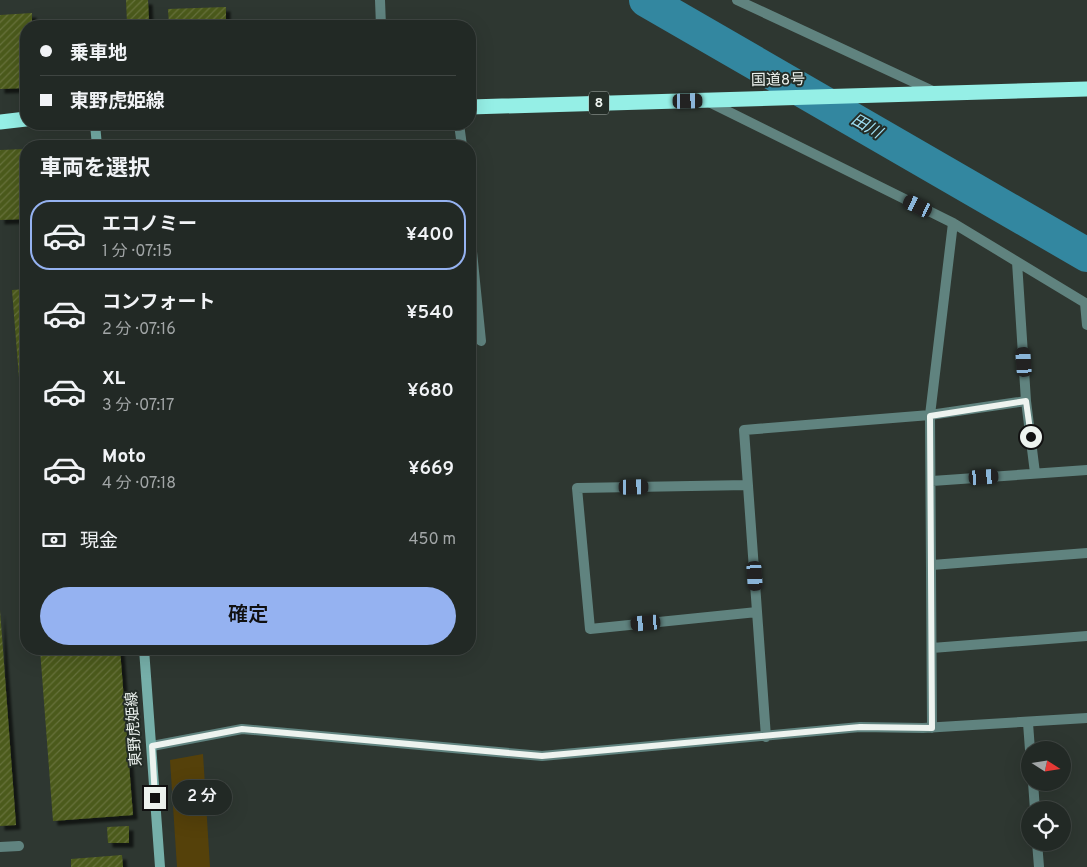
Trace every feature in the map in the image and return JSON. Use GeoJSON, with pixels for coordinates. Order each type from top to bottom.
{"type":"FeatureCollection","features":[{"type":"Feature","properties":{"kind":"highway","name":"国道8号"},"geometry":{"type":"LineString","coordinates":[[476,107],[901,96],[938,93],[1087,89]]}},
{"type":"Feature","properties":{"kind":"highway"},"geometry":{"type":"LineString","coordinates":[[0,122],[20,120]]}},
{"type":"Feature","properties":{"kind":"main road","name":"東野虎姫線"},"geometry":{"type":"LineString","coordinates":[[144,655],[160,867]]}},
{"type":"Feature","properties":{"kind":"street"},"geometry":{"type":"LineString","coordinates":[[380,0],[381,20]]}},
{"type":"Feature","properties":{"kind":"street"},"geometry":{"type":"LineString","coordinates":[[736,0],[938,93]]}},
{"type":"Feature","properties":{"kind":"street"},"geometry":{"type":"LineString","coordinates":[[707,101],[953,223],[1086,304],[1087,325]]}},
{"type":"Feature","properties":{"kind":"street"},"geometry":{"type":"LineString","coordinates":[[932,728],[932,481],[930,416],[953,223]]}},
{"type":"Feature","properties":{"kind":"street"},"geometry":{"type":"LineString","coordinates":[[1017,262],[1026,401],[1035,473]]}},
{"type":"Feature","properties":{"kind":"street"},"geometry":{"type":"LineString","coordinates":[[476,291],[481,341]]}},
{"type":"Feature","properties":{"kind":"street"},"geometry":{"type":"LineString","coordinates":[[766,738],[744,430],[930,416],[1026,401]]}},
{"type":"Feature","properties":{"kind":"street"},"geometry":{"type":"LineString","coordinates":[[932,481],[1087,470]]}},
{"type":"Feature","properties":{"kind":"street"},"geometry":{"type":"LineString","coordinates":[[748,485],[577,488],[590,629],[757,612]]}},
{"type":"Feature","properties":{"kind":"street"},"geometry":{"type":"LineString","coordinates":[[932,565],[1087,553]]}},
{"type":"Feature","properties":{"kind":"street"},"geometry":{"type":"LineString","coordinates":[[932,648],[1087,636]]}},
{"type":"Feature","properties":{"kind":"street"},"geometry":{"type":"LineString","coordinates":[[152,746],[242,729],[542,756],[766,738],[860,727],[932,728],[1087,718]]}},
{"type":"Feature","properties":{"kind":"street"},"geometry":{"type":"LineString","coordinates":[[1028,723],[1029,741]]}},
{"type":"Feature","properties":{"kind":"street"},"geometry":{"type":"LineString","coordinates":[[0,847],[19,846]]}},
{"type":"Feature","properties":{"kind":"street"},"geometry":{"type":"LineString","coordinates":[[1038,851],[1039,867]]}},
{"type":"Feature","properties":{"kind":"shaded area"},"geometry":{"type":"Polygon","coordinates":[[[203,754],[210,867],[177,867],[170,760],[203,754]]]}},
{"type":"Feature","properties":{"kind":"building"},"geometry":{"type":"Polygon","coordinates":[[[126,0],[148,0],[149,20],[127,20],[126,0]]]}},
{"type":"Feature","properties":{"kind":"building"},"geometry":{"type":"Polygon","coordinates":[[[226,7],[226,20],[169,20],[168,9],[226,7]]]}},
{"type":"Feature","properties":{"kind":"building"},"geometry":{"type":"Polygon","coordinates":[[[32,13],[32,20],[20,20],[20,88],[0,89],[0,15],[32,13]]]}},
{"type":"Feature","properties":{"kind":"building"},"geometry":{"type":"Polygon","coordinates":[[[20,149],[20,219],[0,220],[0,150],[20,149]]]}},
{"type":"Feature","properties":{"kind":"building"},"geometry":{"type":"Polygon","coordinates":[[[20,289],[20,390],[12,290],[20,289]]]}},
{"type":"Feature","properties":{"kind":"building"},"geometry":{"type":"Polygon","coordinates":[[[0,610],[16,825],[0,826],[0,610]]]}},
{"type":"Feature","properties":{"kind":"building"},"geometry":{"type":"Polygon","coordinates":[[[40,655],[120,655],[133,815],[53,821],[40,655]]]}},
{"type":"Feature","properties":{"kind":"building"},"geometry":{"type":"Polygon","coordinates":[[[129,826],[129,843],[108,843],[107,827],[129,826]]]}},
{"type":"Feature","properties":{"kind":"building"},"geometry":{"type":"Polygon","coordinates":[[[122,855],[123,867],[71,867],[71,859],[122,855]]]}},
{"type":"Feature","properties":{"kind":"waterway","name":"田川"},"geometry":{"type":"LineString","coordinates":[[646,0],[1087,255]]}},
{"type":"Feature","properties":{"kind":"route"},"geometry":{"type":"LineString","coordinates":[[155,798],[152,746],[242,729],[542,756],[766,738],[860,727],[932,728],[932,481],[930,416],[1026,401],[1031,437]]}}]}
